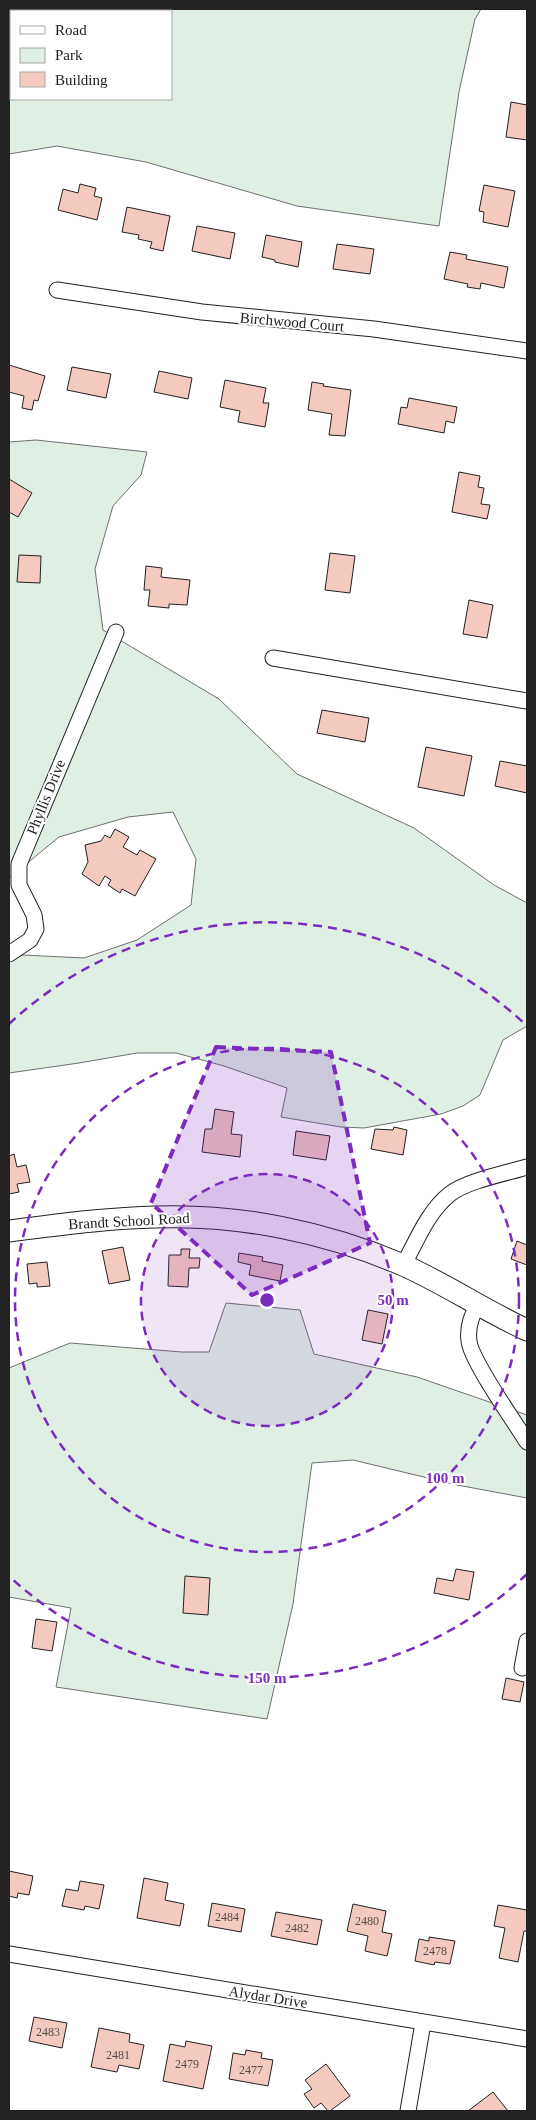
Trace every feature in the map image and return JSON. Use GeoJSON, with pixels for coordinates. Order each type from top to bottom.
{"type":"FeatureCollection","features":[{"type":"Feature","properties":{"kind":"street","name":"Birchwood Court"},"geometry":{"type":"LineString","coordinates":[[57,290],[202,312],[374,330],[527,351]]}},
{"type":"Feature","properties":{"kind":"street","name":"Phyllis Drive"},"geometry":{"type":"LineString","coordinates":[[9,954],[30,940],[36,929],[34,915],[19,885],[19,864],[116,632]]}},
{"type":"Feature","properties":{"kind":"street"},"geometry":{"type":"LineString","coordinates":[[273,658],[527,701]]}},
{"type":"Feature","properties":{"kind":"street"},"geometry":{"type":"LineString","coordinates":[[403,1266],[437,1206],[450,1193],[464,1186],[527,1167]]}},
{"type":"Feature","properties":{"kind":"street","name":"Brandt School Road"},"geometry":{"type":"LineString","coordinates":[[9,1231],[156,1217],[216,1219],[269,1225],[336,1242],[403,1266],[527,1330]]}},
{"type":"Feature","properties":{"kind":"street"},"geometry":{"type":"LineString","coordinates":[[478,1304],[471,1318],[468,1343],[475,1359],[527,1442]]}},
{"type":"Feature","properties":{"kind":"street"},"geometry":{"type":"LineString","coordinates":[[522,1668],[527,1641]]}},
{"type":"Feature","properties":{"kind":"street","name":"Alydar Drive"},"geometry":{"type":"LineString","coordinates":[[9,1954],[527,2039]]}},
{"type":"Feature","properties":{"kind":"street"},"geometry":{"type":"LineString","coordinates":[[408,2111],[423,2022]]}},
{"type":"Feature","properties":{"kind":"highlighted area"},"geometry":{"type":"Polygon","coordinates":[[[216,1047],[331,1052],[370,1243],[252,1295],[151,1203],[216,1047]]]}},
{"type":"Feature","properties":{"kind":"green space"},"geometry":{"type":"Polygon","coordinates":[[[9,9],[481,9],[475,19],[459,92],[439,226],[297,206],[146,162],[57,146],[9,154],[9,9]]]}},
{"type":"Feature","properties":{"kind":"green space"},"geometry":{"type":"Polygon","coordinates":[[[36,440],[147,452],[141,475],[113,506],[95,569],[103,630],[219,699],[297,774],[414,828],[494,885],[527,903],[527,1026],[503,1040],[480,1095],[463,1106],[441,1114],[364,1128],[341,1127],[281,1117],[287,1088],[224,1066],[176,1053],[137,1053],[9,1073],[9,961],[23,955],[84,958],[137,940],[191,905],[196,859],[173,812],[128,817],[59,837],[9,878],[9,442],[36,440]]]}},
{"type":"Feature","properties":{"kind":"green space"},"geometry":{"type":"Polygon","coordinates":[[[226,1303],[300,1310],[314,1354],[417,1377],[527,1415],[527,1498],[457,1485],[353,1460],[312,1463],[293,1604],[267,1719],[56,1687],[71,1608],[9,1597],[9,1368],[70,1343],[182,1352],[209,1352],[226,1303]]]}},
{"type":"Feature","properties":{"kind":"building"},"geometry":{"type":"Polygon","coordinates":[[[511,102],[527,105],[527,140],[506,137],[511,102]]]}},
{"type":"Feature","properties":{"kind":"building"},"geometry":{"type":"Polygon","coordinates":[[[80,184],[96,188],[94,196],[102,198],[97,220],[58,210],[63,189],[78,193],[80,184]]]}},
{"type":"Feature","properties":{"kind":"building"},"geometry":{"type":"Polygon","coordinates":[[[484,185],[515,191],[508,227],[483,222],[484,212],[479,211],[484,185]]]}},
{"type":"Feature","properties":{"kind":"building"},"geometry":{"type":"Polygon","coordinates":[[[127,207],[170,216],[163,251],[150,248],[152,242],[138,239],[139,235],[122,232],[127,207]]]}},
{"type":"Feature","properties":{"kind":"building"},"geometry":{"type":"Polygon","coordinates":[[[197,226],[235,233],[230,259],[192,251],[197,226]]]}},
{"type":"Feature","properties":{"kind":"building"},"geometry":{"type":"Polygon","coordinates":[[[266,235],[302,242],[298,267],[262,257],[266,235]]]}},
{"type":"Feature","properties":{"kind":"building"},"geometry":{"type":"Polygon","coordinates":[[[337,244],[374,249],[370,274],[333,269],[337,244]]]}},
{"type":"Feature","properties":{"kind":"building"},"geometry":{"type":"Polygon","coordinates":[[[450,252],[467,255],[466,259],[508,267],[504,288],[481,283],[480,289],[467,287],[468,284],[444,279],[450,252]]]}},
{"type":"Feature","properties":{"kind":"building"},"geometry":{"type":"Polygon","coordinates":[[[9,365],[45,376],[38,401],[34,400],[32,410],[22,408],[24,396],[9,392],[9,365]]]}},
{"type":"Feature","properties":{"kind":"building"},"geometry":{"type":"Polygon","coordinates":[[[72,367],[111,374],[106,398],[67,390],[72,367]]]}},
{"type":"Feature","properties":{"kind":"building"},"geometry":{"type":"Polygon","coordinates":[[[159,371],[192,378],[188,399],[154,392],[159,371]]]}},
{"type":"Feature","properties":{"kind":"building"},"geometry":{"type":"Polygon","coordinates":[[[225,380],[266,388],[263,403],[269,403],[265,427],[238,422],[240,411],[220,407],[225,380]]]}},
{"type":"Feature","properties":{"kind":"building"},"geometry":{"type":"Polygon","coordinates":[[[312,382],[324,384],[323,386],[351,390],[345,436],[329,435],[332,414],[308,410],[312,382]]]}},
{"type":"Feature","properties":{"kind":"building"},"geometry":{"type":"Polygon","coordinates":[[[409,398],[457,407],[454,423],[446,421],[444,433],[398,424],[401,407],[407,408],[409,398]]]}},
{"type":"Feature","properties":{"kind":"building"},"geometry":{"type":"Polygon","coordinates":[[[459,472],[480,476],[478,487],[484,488],[481,504],[490,505],[487,519],[452,512],[459,472]]]}},
{"type":"Feature","properties":{"kind":"building"},"geometry":{"type":"Polygon","coordinates":[[[9,479],[32,493],[18,517],[9,512],[9,479]]]}},
{"type":"Feature","properties":{"kind":"building"},"geometry":{"type":"Polygon","coordinates":[[[330,553],[355,556],[350,593],[325,590],[330,553]]]}},
{"type":"Feature","properties":{"kind":"building"},"geometry":{"type":"Polygon","coordinates":[[[19,555],[41,556],[40,583],[17,582],[19,555]]]}},
{"type":"Feature","properties":{"kind":"building"},"geometry":{"type":"Polygon","coordinates":[[[146,566],[162,568],[161,577],[190,580],[187,605],[169,604],[169,608],[148,606],[150,590],[144,590],[146,566]]]}},
{"type":"Feature","properties":{"kind":"building"},"geometry":{"type":"Polygon","coordinates":[[[469,600],[493,605],[487,638],[463,634],[469,600]]]}},
{"type":"Feature","properties":{"kind":"building"},"geometry":{"type":"Polygon","coordinates":[[[322,710],[369,718],[365,742],[317,733],[322,710]]]}},
{"type":"Feature","properties":{"kind":"building"},"geometry":{"type":"Polygon","coordinates":[[[426,747],[472,756],[464,796],[418,787],[426,747]]]}},
{"type":"Feature","properties":{"kind":"building"},"geometry":{"type":"Polygon","coordinates":[[[500,761],[527,766],[527,793],[495,786],[500,761]]]}},
{"type":"Feature","properties":{"kind":"building"},"geometry":{"type":"Polygon","coordinates":[[[115,829],[129,837],[123,847],[137,855],[140,850],[156,859],[135,896],[122,889],[120,893],[108,885],[111,880],[105,876],[99,886],[82,874],[88,862],[85,845],[101,841],[105,835],[110,838],[115,829]]]}},
{"type":"Feature","properties":{"kind":"building"},"geometry":{"type":"Polygon","coordinates":[[[215,1109],[234,1112],[231,1134],[242,1135],[240,1157],[202,1152],[205,1129],[212,1129],[215,1109]]]}},
{"type":"Feature","properties":{"kind":"building"},"geometry":{"type":"Polygon","coordinates":[[[394,1127],[407,1130],[403,1155],[371,1149],[375,1129],[393,1130],[394,1127]]]}},
{"type":"Feature","properties":{"kind":"building"},"geometry":{"type":"Polygon","coordinates":[[[296,1131],[330,1136],[326,1160],[293,1155],[296,1131]]]}},
{"type":"Feature","properties":{"kind":"building"},"geometry":{"type":"Polygon","coordinates":[[[14,1154],[17,1167],[26,1165],[30,1182],[17,1184],[19,1192],[9,1194],[9,1156],[14,1154]]]}},
{"type":"Feature","properties":{"kind":"building"},"geometry":{"type":"Polygon","coordinates":[[[517,1241],[527,1245],[527,1265],[511,1259],[517,1241]]]}},
{"type":"Feature","properties":{"kind":"building"},"geometry":{"type":"Polygon","coordinates":[[[123,1247],[130,1280],[109,1284],[102,1251],[123,1247]]]}},
{"type":"Feature","properties":{"kind":"building"},"geometry":{"type":"Polygon","coordinates":[[[181,1249],[190,1249],[189,1258],[200,1258],[199,1268],[189,1268],[188,1287],[168,1286],[169,1255],[181,1255],[181,1249]]]}},
{"type":"Feature","properties":{"kind":"building"},"geometry":{"type":"Polygon","coordinates":[[[239,1253],[263,1257],[262,1261],[283,1265],[280,1281],[249,1275],[251,1265],[238,1262],[239,1253]]]}},
{"type":"Feature","properties":{"kind":"building"},"geometry":{"type":"Polygon","coordinates":[[[47,1262],[50,1286],[37,1287],[37,1283],[29,1284],[27,1264],[47,1262]]]}},
{"type":"Feature","properties":{"kind":"building"},"geometry":{"type":"Polygon","coordinates":[[[368,1310],[388,1314],[382,1344],[362,1340],[368,1310]]]}},
{"type":"Feature","properties":{"kind":"building"},"geometry":{"type":"Polygon","coordinates":[[[456,1569],[474,1572],[469,1600],[434,1593],[437,1578],[453,1581],[456,1569]]]}},
{"type":"Feature","properties":{"kind":"building"},"geometry":{"type":"Polygon","coordinates":[[[185,1576],[210,1578],[208,1615],[183,1613],[185,1576]]]}},
{"type":"Feature","properties":{"kind":"building"},"geometry":{"type":"Polygon","coordinates":[[[36,1619],[57,1622],[52,1651],[32,1648],[36,1619]]]}},
{"type":"Feature","properties":{"kind":"building"},"geometry":{"type":"Polygon","coordinates":[[[506,1678],[524,1682],[520,1702],[502,1699],[506,1678]]]}},
{"type":"Feature","properties":{"kind":"building"},"geometry":{"type":"Polygon","coordinates":[[[9,1871],[33,1876],[29,1895],[18,1893],[17,1898],[9,1896],[9,1871]]]}},
{"type":"Feature","properties":{"kind":"building"},"geometry":{"type":"Polygon","coordinates":[[[144,1878],[168,1883],[165,1900],[184,1904],[180,1926],[137,1918],[144,1878]]]}},
{"type":"Feature","properties":{"kind":"building"},"geometry":{"type":"Polygon","coordinates":[[[80,1881],[104,1885],[99,1909],[85,1906],[84,1910],[62,1906],[66,1889],[78,1891],[80,1881]]]}},
{"type":"Feature","properties":{"kind":"building"},"geometry":{"type":"Polygon","coordinates":[[[212,1903],[245,1909],[241,1932],[208,1926],[212,1903]]]}},
{"type":"Feature","properties":{"kind":"building"},"geometry":{"type":"Polygon","coordinates":[[[353,1904],[386,1911],[382,1932],[392,1934],[387,1956],[365,1951],[368,1936],[347,1931],[353,1904]]]}},
{"type":"Feature","properties":{"kind":"building"},"geometry":{"type":"Polygon","coordinates":[[[498,1905],[527,1910],[527,1931],[524,1931],[518,1962],[499,1958],[505,1928],[494,1926],[498,1905]]]}},
{"type":"Feature","properties":{"kind":"building"},"geometry":{"type":"Polygon","coordinates":[[[276,1912],[322,1920],[317,1945],[271,1936],[276,1912]]]}},
{"type":"Feature","properties":{"kind":"building"},"geometry":{"type":"Polygon","coordinates":[[[429,1937],[455,1941],[450,1964],[435,1962],[434,1965],[415,1961],[419,1939],[429,1941],[429,1937]]]}},
{"type":"Feature","properties":{"kind":"building"},"geometry":{"type":"Polygon","coordinates":[[[34,2017],[67,2023],[62,2048],[29,2041],[34,2017]]]}},
{"type":"Feature","properties":{"kind":"building"},"geometry":{"type":"Polygon","coordinates":[[[99,2028],[130,2034],[129,2042],[144,2045],[139,2069],[119,2065],[117,2072],[91,2067],[99,2028]]]}},
{"type":"Feature","properties":{"kind":"building"},"geometry":{"type":"Polygon","coordinates":[[[186,2041],[212,2046],[203,2089],[163,2081],[170,2044],[185,2047],[186,2041]]]}},
{"type":"Feature","properties":{"kind":"building"},"geometry":{"type":"Polygon","coordinates":[[[246,2050],[262,2053],[261,2058],[273,2060],[268,2086],[229,2079],[233,2053],[245,2055],[246,2050]]]}},
{"type":"Feature","properties":{"kind":"building"},"geometry":{"type":"Polygon","coordinates":[[[326,2064],[350,2096],[330,2111],[321,2103],[314,2108],[304,2094],[312,2089],[305,2080],[326,2064]]]}},
{"type":"Feature","properties":{"kind":"building"},"geometry":{"type":"Polygon","coordinates":[[[493,2092],[508,2111],[468,2111],[493,2092]]]}}]}
